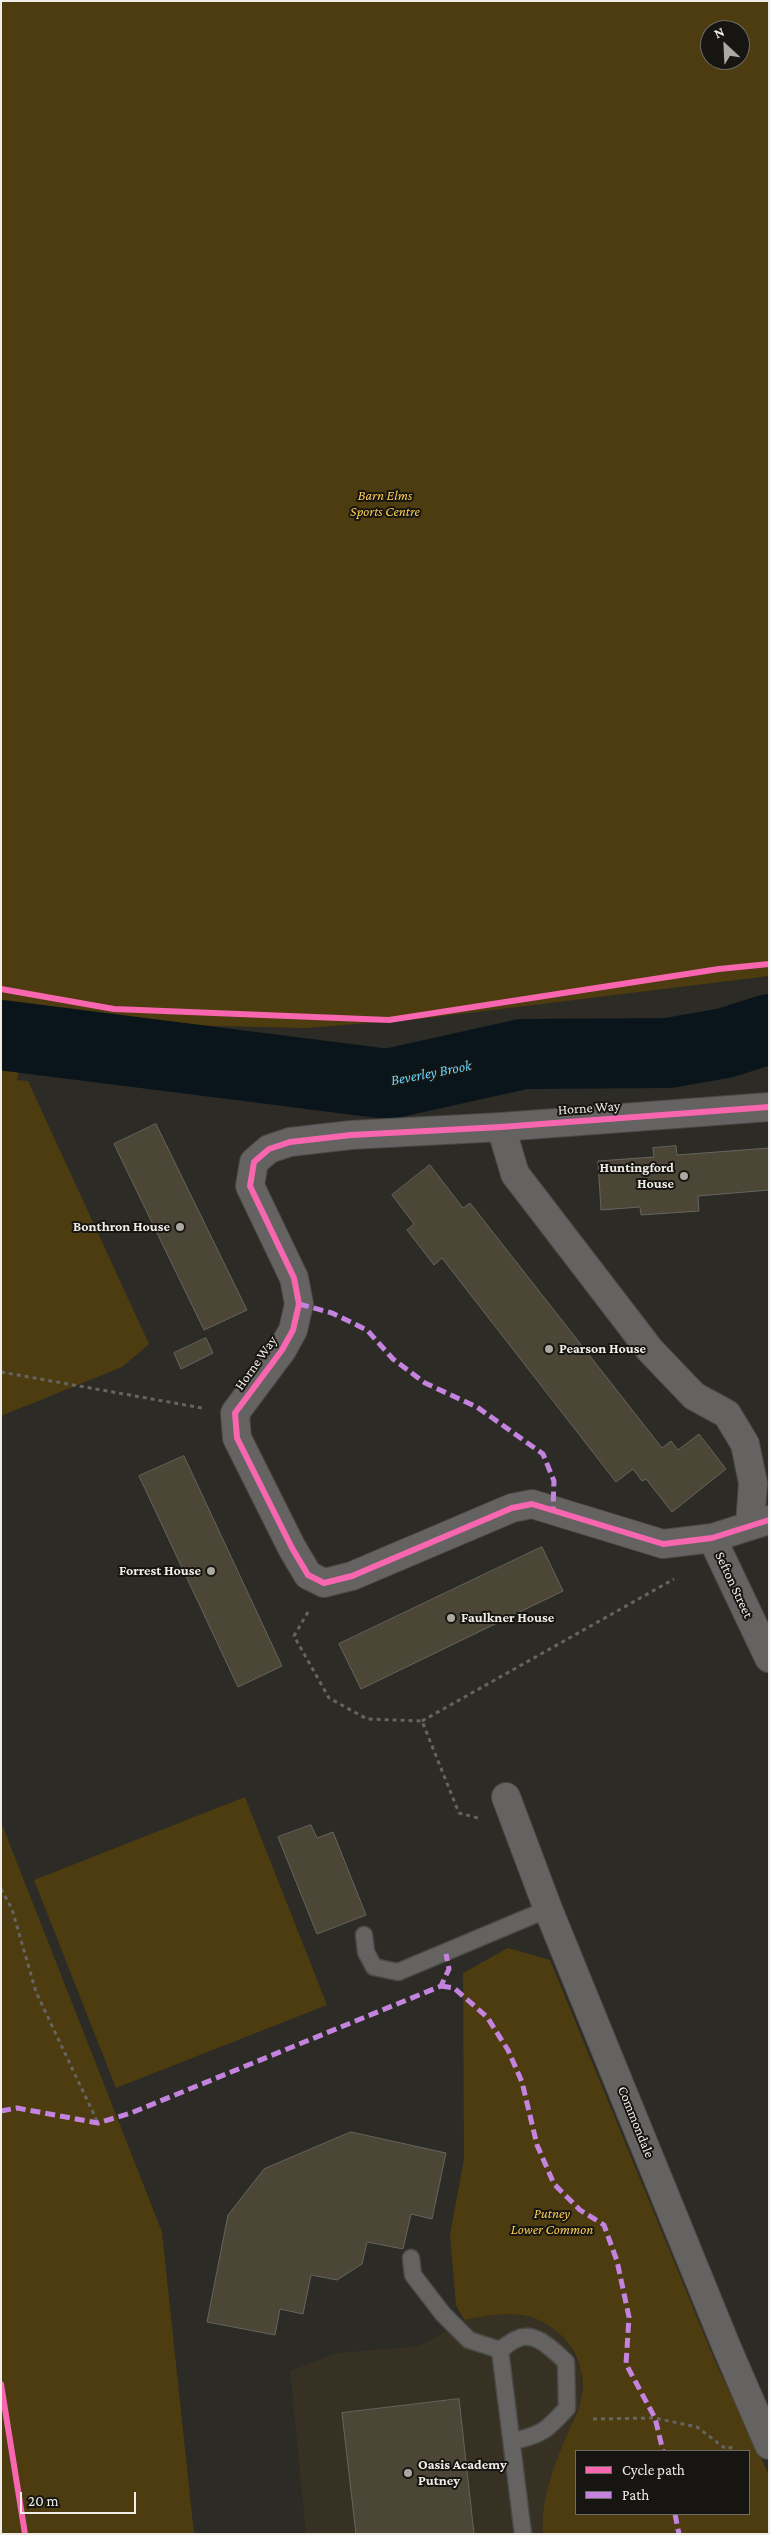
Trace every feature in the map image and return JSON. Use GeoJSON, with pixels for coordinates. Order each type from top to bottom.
{"type":"FeatureCollection","features":[{"type":"Feature","properties":{"kind":"street","name":"Horne Way"},"geometry":{"type":"LineString","coordinates":[[235,1413],[282,1350],[293,1330],[298,1304],[294,1278],[250,1186],[254,1162],[269,1149],[290,1142],[351,1135],[502,1127],[769,1107]]}},
{"type":"Feature","properties":{"kind":"street"},"geometry":{"type":"LineString","coordinates":[[235,1413],[237,1438],[292,1548],[308,1576],[324,1583],[352,1576],[512,1508],[532,1504],[663,1544],[715,1546],[759,1522],[754,1483],[745,1444],[727,1414],[694,1396],[650,1350],[515,1174],[502,1127]]}},
{"type":"Feature","properties":{"kind":"street","name":"Sefton Street"},"geometry":{"type":"LineString","coordinates":[[715,1546],[769,1658]]}},
{"type":"Feature","properties":{"kind":"street","name":"Commondale"},"geometry":{"type":"LineString","coordinates":[[506,1797],[548,1909],[767,2441]]}},
{"type":"Feature","properties":{"kind":"lane"},"geometry":{"type":"LineString","coordinates":[[364,1935],[366,1952],[374,1967],[398,1972],[548,1909]]}},
{"type":"Feature","properties":{"kind":"lane"},"geometry":{"type":"LineString","coordinates":[[411,2258],[413,2275],[443,2314],[470,2340],[500,2350]]}},
{"type":"Feature","properties":{"kind":"lane"},"geometry":{"type":"LineString","coordinates":[[500,2350],[518,2338],[529,2337],[549,2346],[566,2362],[566,2408],[548,2429],[531,2438],[513,2441]]}},
{"type":"Feature","properties":{"kind":"lane"},"geometry":{"type":"LineString","coordinates":[[500,2350],[513,2441],[523,2534]]}},
{"type":"Feature","properties":{"kind":"path"},"geometry":{"type":"LineString","coordinates":[[1,1372],[235,1413]]}},
{"type":"Feature","properties":{"kind":"path"},"geometry":{"type":"LineString","coordinates":[[324,1583],[294,1636],[329,1698],[367,1719],[422,1722],[715,1546]]}},
{"type":"Feature","properties":{"kind":"path"},"geometry":{"type":"LineString","coordinates":[[422,1722],[459,1813],[518,1831]]}},
{"type":"Feature","properties":{"kind":"path"},"geometry":{"type":"LineString","coordinates":[[1,1889],[12,1908],[36,1992],[98,2123]]}},
{"type":"Feature","properties":{"kind":"path"},"geometry":{"type":"LineString","coordinates":[[553,2423],[606,2418],[655,2418],[698,2427],[726,2449],[767,2441]]}},
{"type":"Feature","properties":{"kind":"shaded area"},"geometry":{"type":"Polygon","coordinates":[[[496,2314],[521,2314],[547,2322],[567,2340],[581,2370],[582,2399],[563,2444],[547,2495],[542,2524],[543,2534],[306,2534],[290,2371],[337,2353],[420,2346],[464,2320],[496,2314]]]}},
{"type":"Feature","properties":{"kind":"green space","name":"Barn Elms Sports Centre"},"geometry":{"type":"Polygon","coordinates":[[[1,1],[769,1],[769,976],[420,1019],[306,1028],[172,1025],[87,1019],[31,1010],[17,1080],[28,1081],[149,1344],[122,1367],[1,1416],[1,1]]]}},
{"type":"Feature","properties":{"kind":"green space"},"geometry":{"type":"Polygon","coordinates":[[[245,1797],[327,2005],[116,2088],[34,1880],[245,1797]]]}},
{"type":"Feature","properties":{"kind":"green space"},"geometry":{"type":"Polygon","coordinates":[[[1,1822],[162,2232],[194,2534],[1,2534],[1,1822]]]}},
{"type":"Feature","properties":{"kind":"green space","name":"Putney Lower Common"},"geometry":{"type":"Polygon","coordinates":[[[508,1948],[550,1960],[715,2361],[769,2475],[769,2534],[543,2534],[543,2511],[548,2487],[560,2452],[580,2405],[583,2382],[576,2355],[566,2340],[549,2325],[538,2319],[515,2314],[503,2314],[464,2320],[456,2305],[450,2235],[464,2159],[463,1973],[508,1948]]]}},
{"type":"Feature","properties":{"kind":"building","name":"Bonthron House"},"geometry":{"type":"Polygon","coordinates":[[[156,1124],[247,1310],[204,1330],[114,1144],[156,1124]]]}},
{"type":"Feature","properties":{"kind":"building","name":"Huntingford House"},"geometry":{"type":"Polygon","coordinates":[[[676,1146],[677,1155],[769,1148],[769,1190],[698,1196],[699,1211],[641,1215],[640,1207],[601,1210],[598,1161],[654,1157],[653,1148],[676,1146]]]}},
{"type":"Feature","properties":{"kind":"building","name":"Pearson House"},"geometry":{"type":"Polygon","coordinates":[[[430,1165],[463,1208],[470,1203],[662,1448],[671,1441],[678,1450],[699,1434],[726,1469],[672,1512],[646,1479],[642,1481],[633,1469],[616,1482],[442,1258],[434,1265],[407,1230],[414,1224],[392,1195],[430,1165]]]}},
{"type":"Feature","properties":{"kind":"building"},"geometry":{"type":"Polygon","coordinates":[[[206,1338],[213,1353],[181,1369],[174,1353],[206,1338]]]}},
{"type":"Feature","properties":{"kind":"building","name":"Forrest House"},"geometry":{"type":"Polygon","coordinates":[[[184,1456],[282,1666],[238,1687],[139,1476],[184,1456]]]}},
{"type":"Feature","properties":{"kind":"building","name":"Faulkner House"},"geometry":{"type":"Polygon","coordinates":[[[542,1547],[563,1591],[361,1689],[339,1644],[542,1547]]]}},
{"type":"Feature","properties":{"kind":"building"},"geometry":{"type":"Polygon","coordinates":[[[311,1825],[317,1838],[333,1832],[366,1915],[317,1934],[278,1837],[311,1825]]]}},
{"type":"Feature","properties":{"kind":"building"},"geometry":{"type":"Polygon","coordinates":[[[351,2132],[446,2153],[432,2219],[411,2214],[403,2249],[367,2242],[362,2264],[337,2280],[311,2275],[303,2314],[280,2309],[275,2335],[207,2322],[228,2215],[264,2169],[351,2132]]]}},
{"type":"Feature","properties":{"kind":"building","name":"Oasis Academy Putney"},"geometry":{"type":"Polygon","coordinates":[[[459,2399],[474,2534],[356,2534],[342,2413],[459,2399]]]}},
{"type":"Feature","properties":{"kind":"waterway","name":"Beverley Brook"},"geometry":{"type":"LineString","coordinates":[[1,1035],[388,1084],[523,1054],[668,1053],[725,1043],[769,1029]]}},
{"type":"Feature","properties":{"kind":"marked path"},"geometry":{"type":"LineString","coordinates":[[299,1304],[332,1313],[367,1330],[393,1359],[425,1383],[477,1407],[543,1454],[554,1481],[553,1509]]}},
{"type":"Feature","properties":{"kind":"marked path"},"geometry":{"type":"LineString","coordinates":[[1,2111],[17,2108],[98,2123],[131,2113],[441,1986],[449,1969],[446,1954]]}},
{"type":"Feature","properties":{"kind":"marked path"},"geometry":{"type":"LineString","coordinates":[[441,1986],[454,1988],[487,2017],[508,2050],[522,2082],[537,2145],[554,2184],[580,2210],[604,2225],[617,2261],[629,2317],[626,2364],[655,2418],[663,2450]]}},
{"type":"Feature","properties":{"kind":"marked path"},"geometry":{"type":"LineString","coordinates":[[675,2515],[679,2534]]}},
{"type":"Feature","properties":{"kind":"cycle path"},"geometry":{"type":"LineString","coordinates":[[1,989],[114,1009],[389,1020],[719,969],[769,964]]}},
{"type":"Feature","properties":{"kind":"cycle path"},"geometry":{"type":"LineString","coordinates":[[769,1107],[501,1127],[351,1135],[290,1142],[269,1149],[254,1162],[250,1186],[294,1278],[299,1304],[293,1330],[282,1350],[235,1413],[237,1438],[292,1548],[308,1575],[324,1583],[352,1576],[512,1508],[532,1504],[663,1544],[712,1538],[769,1520]]}},
{"type":"Feature","properties":{"kind":"cycle path"},"geometry":{"type":"LineString","coordinates":[[1,2384],[25,2534]]}},
{"type":"Feature","properties":{"kind":"place","name":"Huntingford House"},"geometry":{"type":"Point","coordinates":[684,1176]}},
{"type":"Feature","properties":{"kind":"place","name":"Bonthron House"},"geometry":{"type":"Point","coordinates":[180,1227]}},
{"type":"Feature","properties":{"kind":"place","name":"Pearson House"},"geometry":{"type":"Point","coordinates":[549,1349]}},
{"type":"Feature","properties":{"kind":"place","name":"Forrest House"},"geometry":{"type":"Point","coordinates":[211,1571]}},
{"type":"Feature","properties":{"kind":"place","name":"Faulkner House"},"geometry":{"type":"Point","coordinates":[451,1618]}},
{"type":"Feature","properties":{"kind":"place","name":"Oasis Academy Putney"},"geometry":{"type":"Point","coordinates":[408,2473]}}]}
